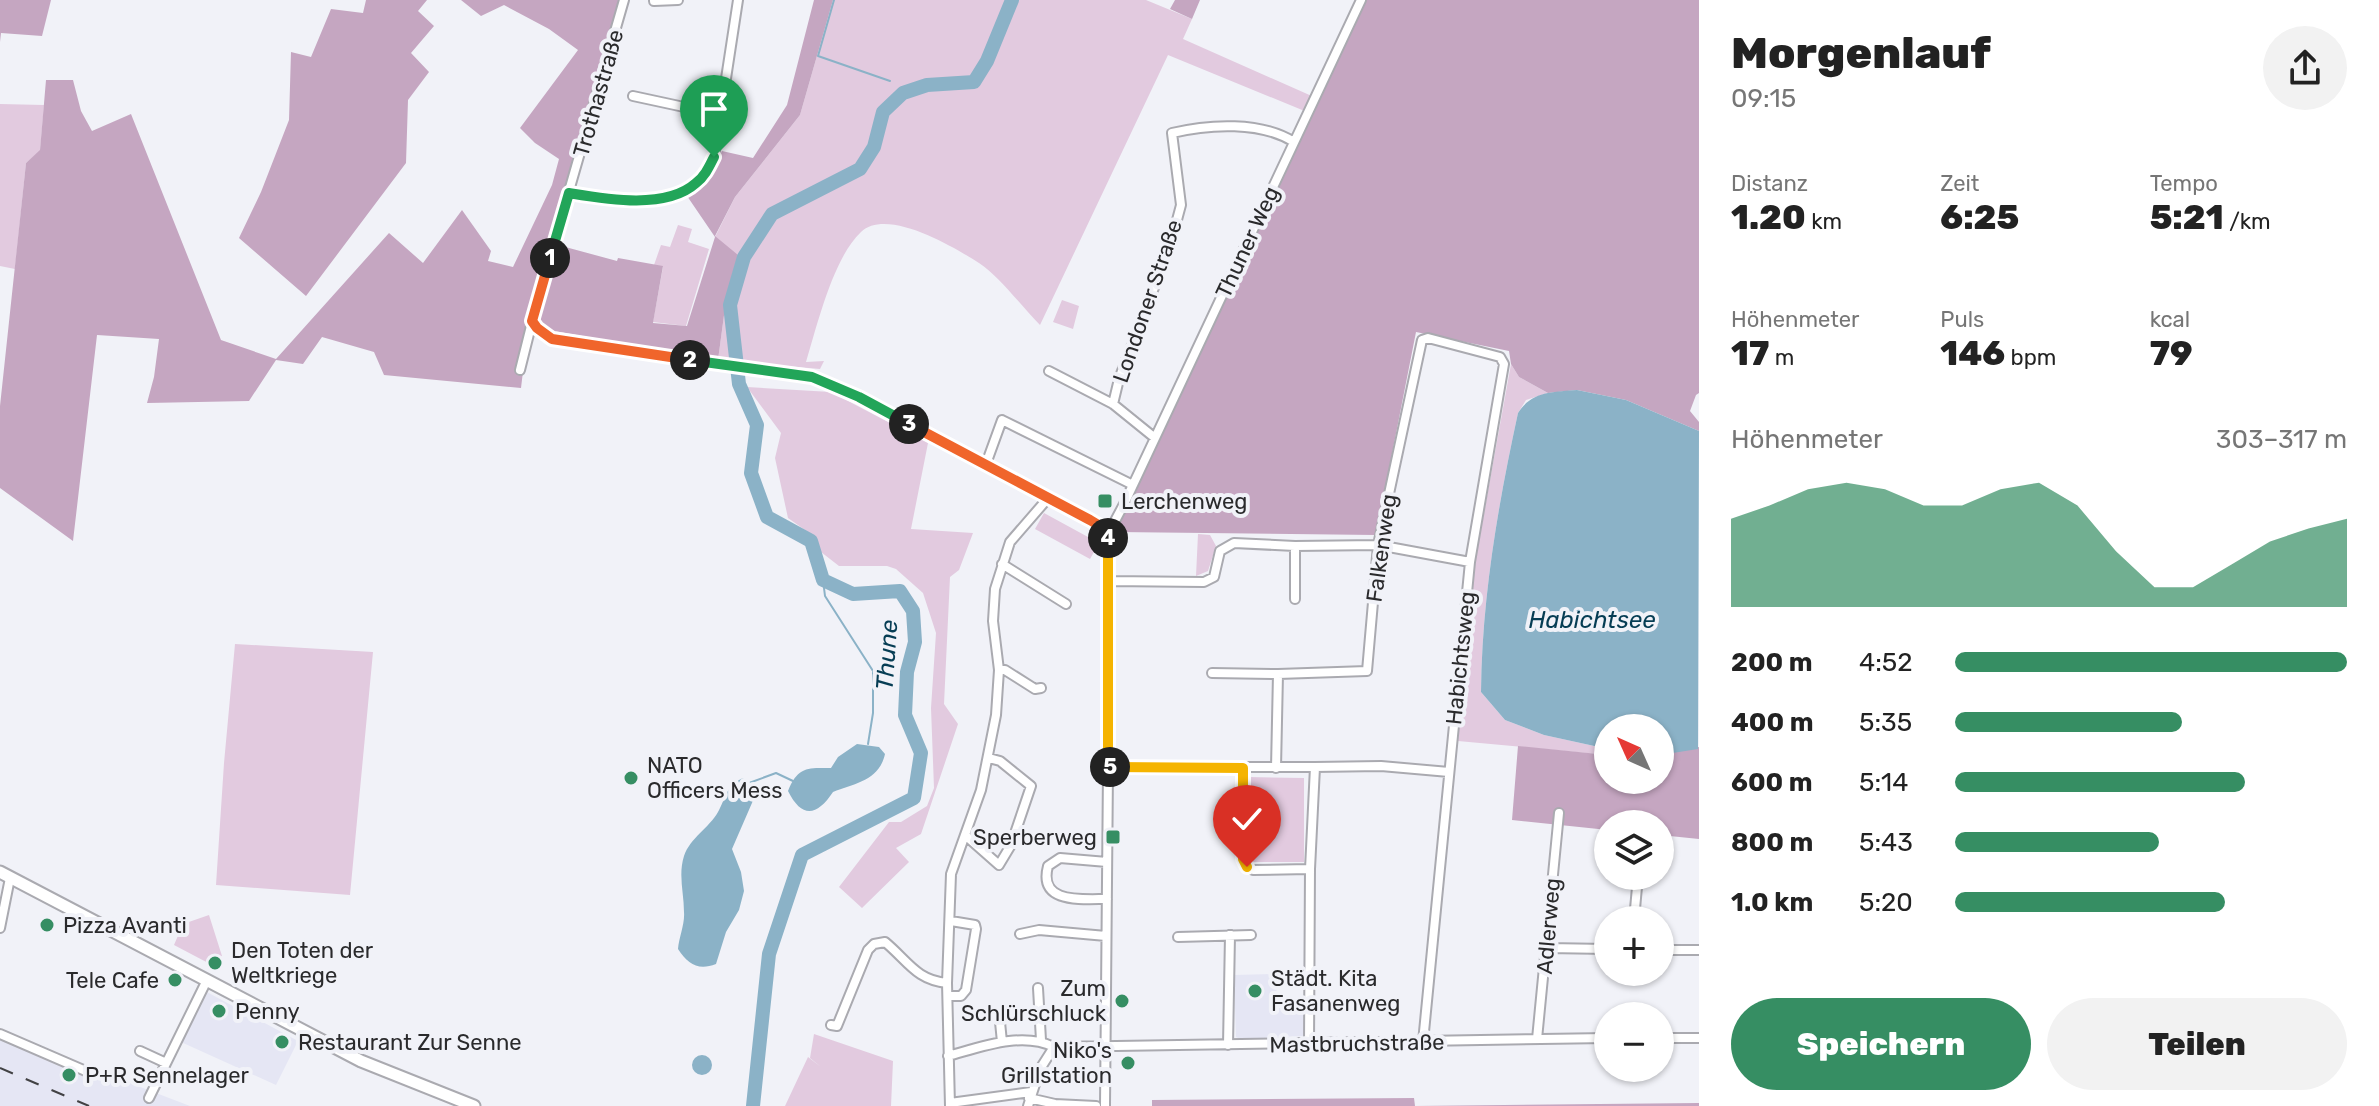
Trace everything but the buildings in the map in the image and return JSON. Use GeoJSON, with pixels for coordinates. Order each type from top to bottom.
{"type":"FeatureCollection","features":[{"type":"Feature","properties":{"kind":"main road"},"geometry":{"type":"LineString","coordinates":[[5,875],[361,1061],[474,1106]]}},
{"type":"Feature","properties":{"kind":"street","name":"Trothastraße"},"geometry":{"type":"LineString","coordinates":[[520,370],[624,0]]}},
{"type":"Feature","properties":{"kind":"street"},"geometry":{"type":"LineString","coordinates":[[654,1],[678,0]]}},
{"type":"Feature","properties":{"kind":"street"},"geometry":{"type":"LineString","coordinates":[[569,193],[618,201],[659,198],[694,186],[705,175],[714,157],[738,0]]}},
{"type":"Feature","properties":{"kind":"street","name":"Thuner Weg"},"geometry":{"type":"LineString","coordinates":[[1108,534],[1126,502],[1361,0]]}},
{"type":"Feature","properties":{"kind":"street"},"geometry":{"type":"LineString","coordinates":[[633,96],[721,115]]}},
{"type":"Feature","properties":{"kind":"street","name":"Londoner Straße"},"geometry":{"type":"LineString","coordinates":[[1113,404],[1119,379],[1170,246],[1181,205],[1172,133],[1220,125],[1282,134],[1294,142]]}},
{"type":"Feature","properties":{"kind":"street"},"geometry":{"type":"LineString","coordinates":[[532,321],[552,339],[816,379],[859,397],[1049,497],[1100,526],[1108,534],[1105,1106]]}},
{"type":"Feature","properties":{"kind":"street","name":"Habichtsweg"},"geometry":{"type":"LineString","coordinates":[[1422,340],[1428,338],[1500,357],[1504,364],[1470,562],[1423,1042]]}},
{"type":"Feature","properties":{"kind":"street","name":"Falkenweg"},"geometry":{"type":"LineString","coordinates":[[1212,673],[1367,671],[1378,545],[1422,340]]}},
{"type":"Feature","properties":{"kind":"street","name":"Londoner Straße"},"geometry":{"type":"LineString","coordinates":[[1049,371],[1113,404],[1155,438]]}},
{"type":"Feature","properties":{"kind":"street"},"geometry":{"type":"LineString","coordinates":[[986,464],[1002,420],[1133,485]]}},
{"type":"Feature","properties":{"kind":"street"},"geometry":{"type":"LineString","coordinates":[[1049,497],[1010,542],[995,589],[993,621],[999,670],[989,758],[951,874],[947,983],[950,1105],[1029,1099],[1096,1106]]}},
{"type":"Feature","properties":{"kind":"street"},"geometry":{"type":"LineString","coordinates":[[1109,581],[1204,582],[1214,577],[1220,551],[1234,543],[1378,545],[1470,562]]}},
{"type":"Feature","properties":{"kind":"street"},"geometry":{"type":"LineString","coordinates":[[1295,546],[1295,599]]}},
{"type":"Feature","properties":{"kind":"street"},"geometry":{"type":"LineString","coordinates":[[1002,564],[1066,604]]}},
{"type":"Feature","properties":{"kind":"street"},"geometry":{"type":"LineString","coordinates":[[999,670],[1005,670],[1035,689],[1041,688]]}},
{"type":"Feature","properties":{"kind":"street"},"geometry":{"type":"LineString","coordinates":[[1276,768],[1278,674]]}},
{"type":"Feature","properties":{"kind":"street"},"geometry":{"type":"LineString","coordinates":[[965,835],[999,865],[1011,845],[1031,786],[995,758],[989,758]]}},
{"type":"Feature","properties":{"kind":"street"},"geometry":{"type":"LineString","coordinates":[[1108,767],[1381,766],[1449,772]]}},
{"type":"Feature","properties":{"kind":"street"},"geometry":{"type":"LineString","coordinates":[[1309,1044],[1310,869],[1315,767]]}},
{"type":"Feature","properties":{"kind":"street"},"geometry":{"type":"LineString","coordinates":[[1243,768],[1243,859],[1247,867],[1253,870],[1310,869]]}},
{"type":"Feature","properties":{"kind":"street","name":"Adlerweg"},"geometry":{"type":"LineString","coordinates":[[1537,1039],[1559,813]]}},
{"type":"Feature","properties":{"kind":"street"},"geometry":{"type":"LineString","coordinates":[[1107,862],[1060,858],[1048,866],[1045,876],[1050,889],[1064,897],[1107,899]]}},
{"type":"Feature","properties":{"kind":"street"},"geometry":{"type":"LineString","coordinates":[[0,928],[5,875]]}},
{"type":"Feature","properties":{"kind":"street"},"geometry":{"type":"LineString","coordinates":[[948,996],[961,996],[966,990],[976,929],[969,922],[951,921]]}},
{"type":"Feature","properties":{"kind":"street"},"geometry":{"type":"LineString","coordinates":[[1020,934],[1039,930],[1106,936]]}},
{"type":"Feature","properties":{"kind":"street"},"geometry":{"type":"LineString","coordinates":[[1228,1045],[1230,935]]}},
{"type":"Feature","properties":{"kind":"street"},"geometry":{"type":"LineString","coordinates":[[1178,937],[1251,935]]}},
{"type":"Feature","properties":{"kind":"street"},"geometry":{"type":"LineString","coordinates":[[837,1027],[868,950],[874,944],[885,942],[930,982],[947,983]]}},
{"type":"Feature","properties":{"kind":"street"},"geometry":{"type":"LineString","coordinates":[[1547,948],[1594,949]]}},
{"type":"Feature","properties":{"kind":"street"},"geometry":{"type":"LineString","coordinates":[[1674,950],[1699,950]]}},
{"type":"Feature","properties":{"kind":"street"},"geometry":{"type":"LineString","coordinates":[[149,1098],[207,980]]}},
{"type":"Feature","properties":{"kind":"street"},"geometry":{"type":"LineString","coordinates":[[1038,988],[1041,1040]]}},
{"type":"Feature","properties":{"kind":"street"},"geometry":{"type":"LineString","coordinates":[[999,1012],[1002,1042]]}},
{"type":"Feature","properties":{"kind":"street"},"geometry":{"type":"LineString","coordinates":[[0,1034],[88,1072]]}},
{"type":"Feature","properties":{"kind":"street","name":"Mastbruchstraße"},"geometry":{"type":"LineString","coordinates":[[1054,1047],[1594,1038]]}},
{"type":"Feature","properties":{"kind":"street"},"geometry":{"type":"LineString","coordinates":[[1674,1038],[1699,1038]]}},
{"type":"Feature","properties":{"kind":"street"},"geometry":{"type":"LineString","coordinates":[[948,1056],[1002,1042],[1041,1040],[1054,1047],[1040,1069],[1029,1099]]}},
{"type":"Feature","properties":{"kind":"street"},"geometry":{"type":"LineString","coordinates":[[140,1051],[166,1063]]}},
{"type":"Feature","properties":{"kind":"shaded area"},"geometry":{"type":"Polygon","coordinates":[[[0,0],[51,0],[42,36],[1,33],[0,42],[0,0]]]}},
{"type":"Feature","properties":{"kind":"shaded area"},"geometry":{"type":"Polygon","coordinates":[[[366,0],[427,0],[418,11],[434,26],[411,53],[429,72],[408,100],[406,163],[306,296],[239,238],[289,120],[291,52],[311,57],[331,9],[363,13],[366,0]]]}},
{"type":"Feature","properties":{"kind":"shaded area"},"geometry":{"type":"Polygon","coordinates":[[[461,0],[621,0],[530,313],[521,388],[384,375],[374,352],[322,337],[303,364],[276,360],[249,401],[147,403],[159,339],[97,335],[73,541],[0,488],[0,406],[26,163],[40,150],[46,80],[73,80],[81,111],[92,131],[131,114],[221,340],[276,359],[389,233],[423,263],[462,210],[491,251],[488,261],[513,267],[552,185],[559,159],[535,143],[520,128],[578,50],[549,29],[504,5],[481,16],[461,0]]]}},
{"type":"Feature","properties":{"kind":"shaded area"},"geometry":{"type":"Polygon","coordinates":[[[814,0],[833,0],[800,115],[735,197],[715,236],[738,255],[727,293],[718,360],[554,331],[543,325],[540,318],[542,298],[558,245],[617,261],[618,258],[663,266],[653,323],[687,326],[715,237],[685,193],[709,177],[722,151],[753,158],[787,105],[814,0]]]}},
{"type":"Feature","properties":{"kind":"shaded area"},"geometry":{"type":"Polygon","coordinates":[[[833,0],[1146,0],[1192,19],[1183,39],[1314,97],[1307,112],[1168,55],[1040,325],[995,276],[968,256],[920,232],[887,224],[873,225],[861,232],[851,244],[827,293],[806,362],[824,361],[820,369],[718,360],[727,293],[738,256],[715,237],[735,197],[800,115],[833,0]]]}},
{"type":"Feature","properties":{"kind":"shaded area"},"geometry":{"type":"Polygon","coordinates":[[[1175,0],[1200,0],[1192,19],[1170,9],[1175,0]]]}},
{"type":"Feature","properties":{"kind":"shaded area"},"geometry":{"type":"Polygon","coordinates":[[[1361,0],[1699,0],[1699,393],[1690,411],[1699,422],[1699,431],[1626,400],[1577,390],[1548,393],[1519,377],[1511,364],[1509,351],[1416,332],[1376,535],[1117,532],[1127,498],[1361,0]]]}},
{"type":"Feature","properties":{"kind":"shaded area"},"geometry":{"type":"Polygon","coordinates":[[[0,104],[44,105],[40,151],[26,163],[15,269],[0,266],[0,104]]]}},
{"type":"Feature","properties":{"kind":"shaded area"},"geometry":{"type":"Polygon","coordinates":[[[678,225],[692,229],[688,242],[709,249],[686,326],[653,322],[663,267],[654,265],[661,245],[670,247],[678,225]]]}},
{"type":"Feature","properties":{"kind":"shaded area"},"geometry":{"type":"Polygon","coordinates":[[[1062,300],[1079,306],[1073,329],[1053,322],[1062,300]]]}},
{"type":"Feature","properties":{"kind":"shaded area"},"geometry":{"type":"Polygon","coordinates":[[[1511,364],[1519,377],[1548,393],[1526,400],[1518,413],[1492,551],[1484,621],[1481,692],[1505,720],[1544,735],[1594,746],[1594,754],[1458,741],[1475,563],[1511,364]]]}},
{"type":"Feature","properties":{"kind":"shaded area"},"geometry":{"type":"Polygon","coordinates":[[[747,387],[831,392],[928,443],[911,529],[973,533],[959,570],[950,577],[944,704],[958,724],[921,834],[896,848],[909,862],[862,908],[839,887],[889,822],[901,822],[927,806],[934,788],[931,708],[936,633],[923,593],[896,569],[887,566],[839,566],[821,552],[812,535],[788,518],[775,458],[781,433],[747,387]]]}},
{"type":"Feature","properties":{"kind":"shaded area"},"geometry":{"type":"Polygon","coordinates":[[[1044,513],[1099,543],[1090,559],[1035,529],[1044,513]]]}},
{"type":"Feature","properties":{"kind":"shaded area"},"geometry":{"type":"Polygon","coordinates":[[[1198,534],[1210,535],[1216,546],[1208,571],[1196,576],[1198,534]]]}},
{"type":"Feature","properties":{"kind":"shaded area"},"geometry":{"type":"Polygon","coordinates":[[[235,644],[373,652],[350,895],[216,885],[235,644]]]}},
{"type":"Feature","properties":{"kind":"shaded area"},"geometry":{"type":"Polygon","coordinates":[[[1518,746],[1594,754],[1594,794],[1674,794],[1674,752],[1699,747],[1699,839],[1674,836],[1674,810],[1594,810],[1594,829],[1512,820],[1518,746]]]}},
{"type":"Feature","properties":{"kind":"shaded area"},"geometry":{"type":"Polygon","coordinates":[[[1249,777],[1304,778],[1304,862],[1249,862],[1249,821],[1280,820],[1249,819],[1249,777]]]}},
{"type":"Feature","properties":{"kind":"shaded area"},"geometry":{"type":"Polygon","coordinates":[[[209,915],[222,956],[212,965],[174,945],[183,924],[209,915]]]}},
{"type":"Feature","properties":{"kind":"shaded area","name":"Städt. Kita Fasanenweg"},"geometry":{"type":"Polygon","coordinates":[[[1277,974],[1276,1006],[1304,1008],[1304,1036],[1236,1037],[1234,975],[1277,974]]]}},
{"type":"Feature","properties":{"kind":"shaded area"},"geometry":{"type":"Polygon","coordinates":[[[205,991],[298,1041],[276,1085],[181,1042],[205,991]]]}},
{"type":"Feature","properties":{"kind":"shaded area"},"geometry":{"type":"Polygon","coordinates":[[[0,1030],[54,1054],[190,1106],[0,1106],[0,1030]]]}},
{"type":"Feature","properties":{"kind":"shaded area"},"geometry":{"type":"Polygon","coordinates":[[[814,1034],[893,1061],[891,1106],[785,1106],[808,1057],[821,1067],[810,1058],[814,1034]]]}},
{"type":"Feature","properties":{"kind":"shaded area"},"geometry":{"type":"Polygon","coordinates":[[[1414,1098],[1415,1106],[1152,1106],[1152,1100],[1414,1098]]]}},
{"type":"Feature","properties":{"kind":"shaded area"},"geometry":{"type":"Polygon","coordinates":[[[1699,1103],[1699,1106],[1415,1106],[1699,1103]]]}},
{"type":"Feature","properties":{"kind":"water","name":"Habichtsee"},"geometry":{"type":"Polygon","coordinates":[[[1577,390],[1626,400],[1699,431],[1698,749],[1674,753],[1674,714],[1594,714],[1594,746],[1544,735],[1505,720],[1481,692],[1484,621],[1492,551],[1518,413],[1530,400],[1551,392],[1577,390]]]}},
{"type":"Feature","properties":{"kind":"water"},"geometry":{"type":"Polygon","coordinates":[[[857,744],[879,747],[885,754],[872,776],[833,792],[815,810],[804,810],[793,800],[788,791],[800,773],[831,768],[838,757],[857,744]]]}},
{"type":"Feature","properties":{"kind":"water"},"geometry":{"type":"Polygon","coordinates":[[[743,778],[748,781],[755,796],[732,849],[744,891],[716,964],[699,966],[686,959],[678,949],[684,917],[682,863],[695,838],[718,812],[730,788],[743,778]]]}},
{"type":"Feature","properties":{"kind":"water"},"geometry":{"type":"Polygon","coordinates":[[[702,1055],[709,1058],[712,1065],[709,1072],[702,1075],[695,1072],[692,1065],[695,1058],[702,1055]]]}},
{"type":"Feature","properties":{"kind":"waterway"},"geometry":{"type":"LineString","coordinates":[[834,0],[818,56],[890,81]]}},
{"type":"Feature","properties":{"kind":"waterway","name":"Thune"},"geometry":{"type":"LineString","coordinates":[[753,1106],[769,954],[802,855],[914,798],[921,753],[905,715],[907,672],[915,642],[913,611],[900,591],[853,594],[823,580],[811,541],[767,517],[751,473],[757,425],[739,384],[730,305],[744,257],[772,214],[860,169],[874,147],[883,112],[903,93],[927,85],[974,82],[987,61],[1012,0]]}},
{"type":"Feature","properties":{"kind":"waterway"},"geometry":{"type":"LineString","coordinates":[[823,580],[825,596],[873,671],[873,713],[868,744]]}},
{"type":"Feature","properties":{"kind":"waterway"},"geometry":{"type":"LineString","coordinates":[[749,783],[776,773],[793,781]]}},
{"type":"Feature","properties":{"kind":"railway"},"geometry":{"type":"LineString","coordinates":[[0,1068],[89,1106]]}},
{"type":"Feature","properties":{"kind":"place","name":"Lerchenweg"},"geometry":{"type":"Point","coordinates":[1105,501]}},
{"type":"Feature","properties":{"kind":"place","name":"NATO Officers Mess"},"geometry":{"type":"Point","coordinates":[631,778]}},
{"type":"Feature","properties":{"kind":"place","name":"Sperberweg"},"geometry":{"type":"Point","coordinates":[1113,837]}},
{"type":"Feature","properties":{"kind":"place","name":"Pizza Avanti"},"geometry":{"type":"Point","coordinates":[47,925]}},
{"type":"Feature","properties":{"kind":"place","name":"Den Toten der Weltkriege"},"geometry":{"type":"Point","coordinates":[215,963]}},
{"type":"Feature","properties":{"kind":"place","name":"Tele Cafe"},"geometry":{"type":"Point","coordinates":[175,980]}},
{"type":"Feature","properties":{"kind":"place","name":"Städt. Kita Fasanenweg"},"geometry":{"type":"Point","coordinates":[1255,991]}},
{"type":"Feature","properties":{"kind":"place","name":"Zum Schlürschluck"},"geometry":{"type":"Point","coordinates":[1122,1001]}},
{"type":"Feature","properties":{"kind":"place","name":"Penny"},"geometry":{"type":"Point","coordinates":[219,1011]}},
{"type":"Feature","properties":{"kind":"place","name":"Restaurant Zur Senne"},"geometry":{"type":"Point","coordinates":[282,1042]}},
{"type":"Feature","properties":{"kind":"place","name":"Niko's Grillstation"},"geometry":{"type":"Point","coordinates":[1128,1063]}},
{"type":"Feature","properties":{"kind":"place","name":"P+R Sennelager"},"geometry":{"type":"Point","coordinates":[69,1075]}},
{"type":"Feature","properties":{"kind":"route"},"geometry":{"type":"LineString","coordinates":[[714,157],[705,175],[694,186],[659,198],[618,201],[569,193],[532,321],[537,328],[552,339],[812,377],[859,397],[1100,526],[1108,534],[1110,546],[1108,767],[1243,768],[1243,859],[1247,867]]}}]}
